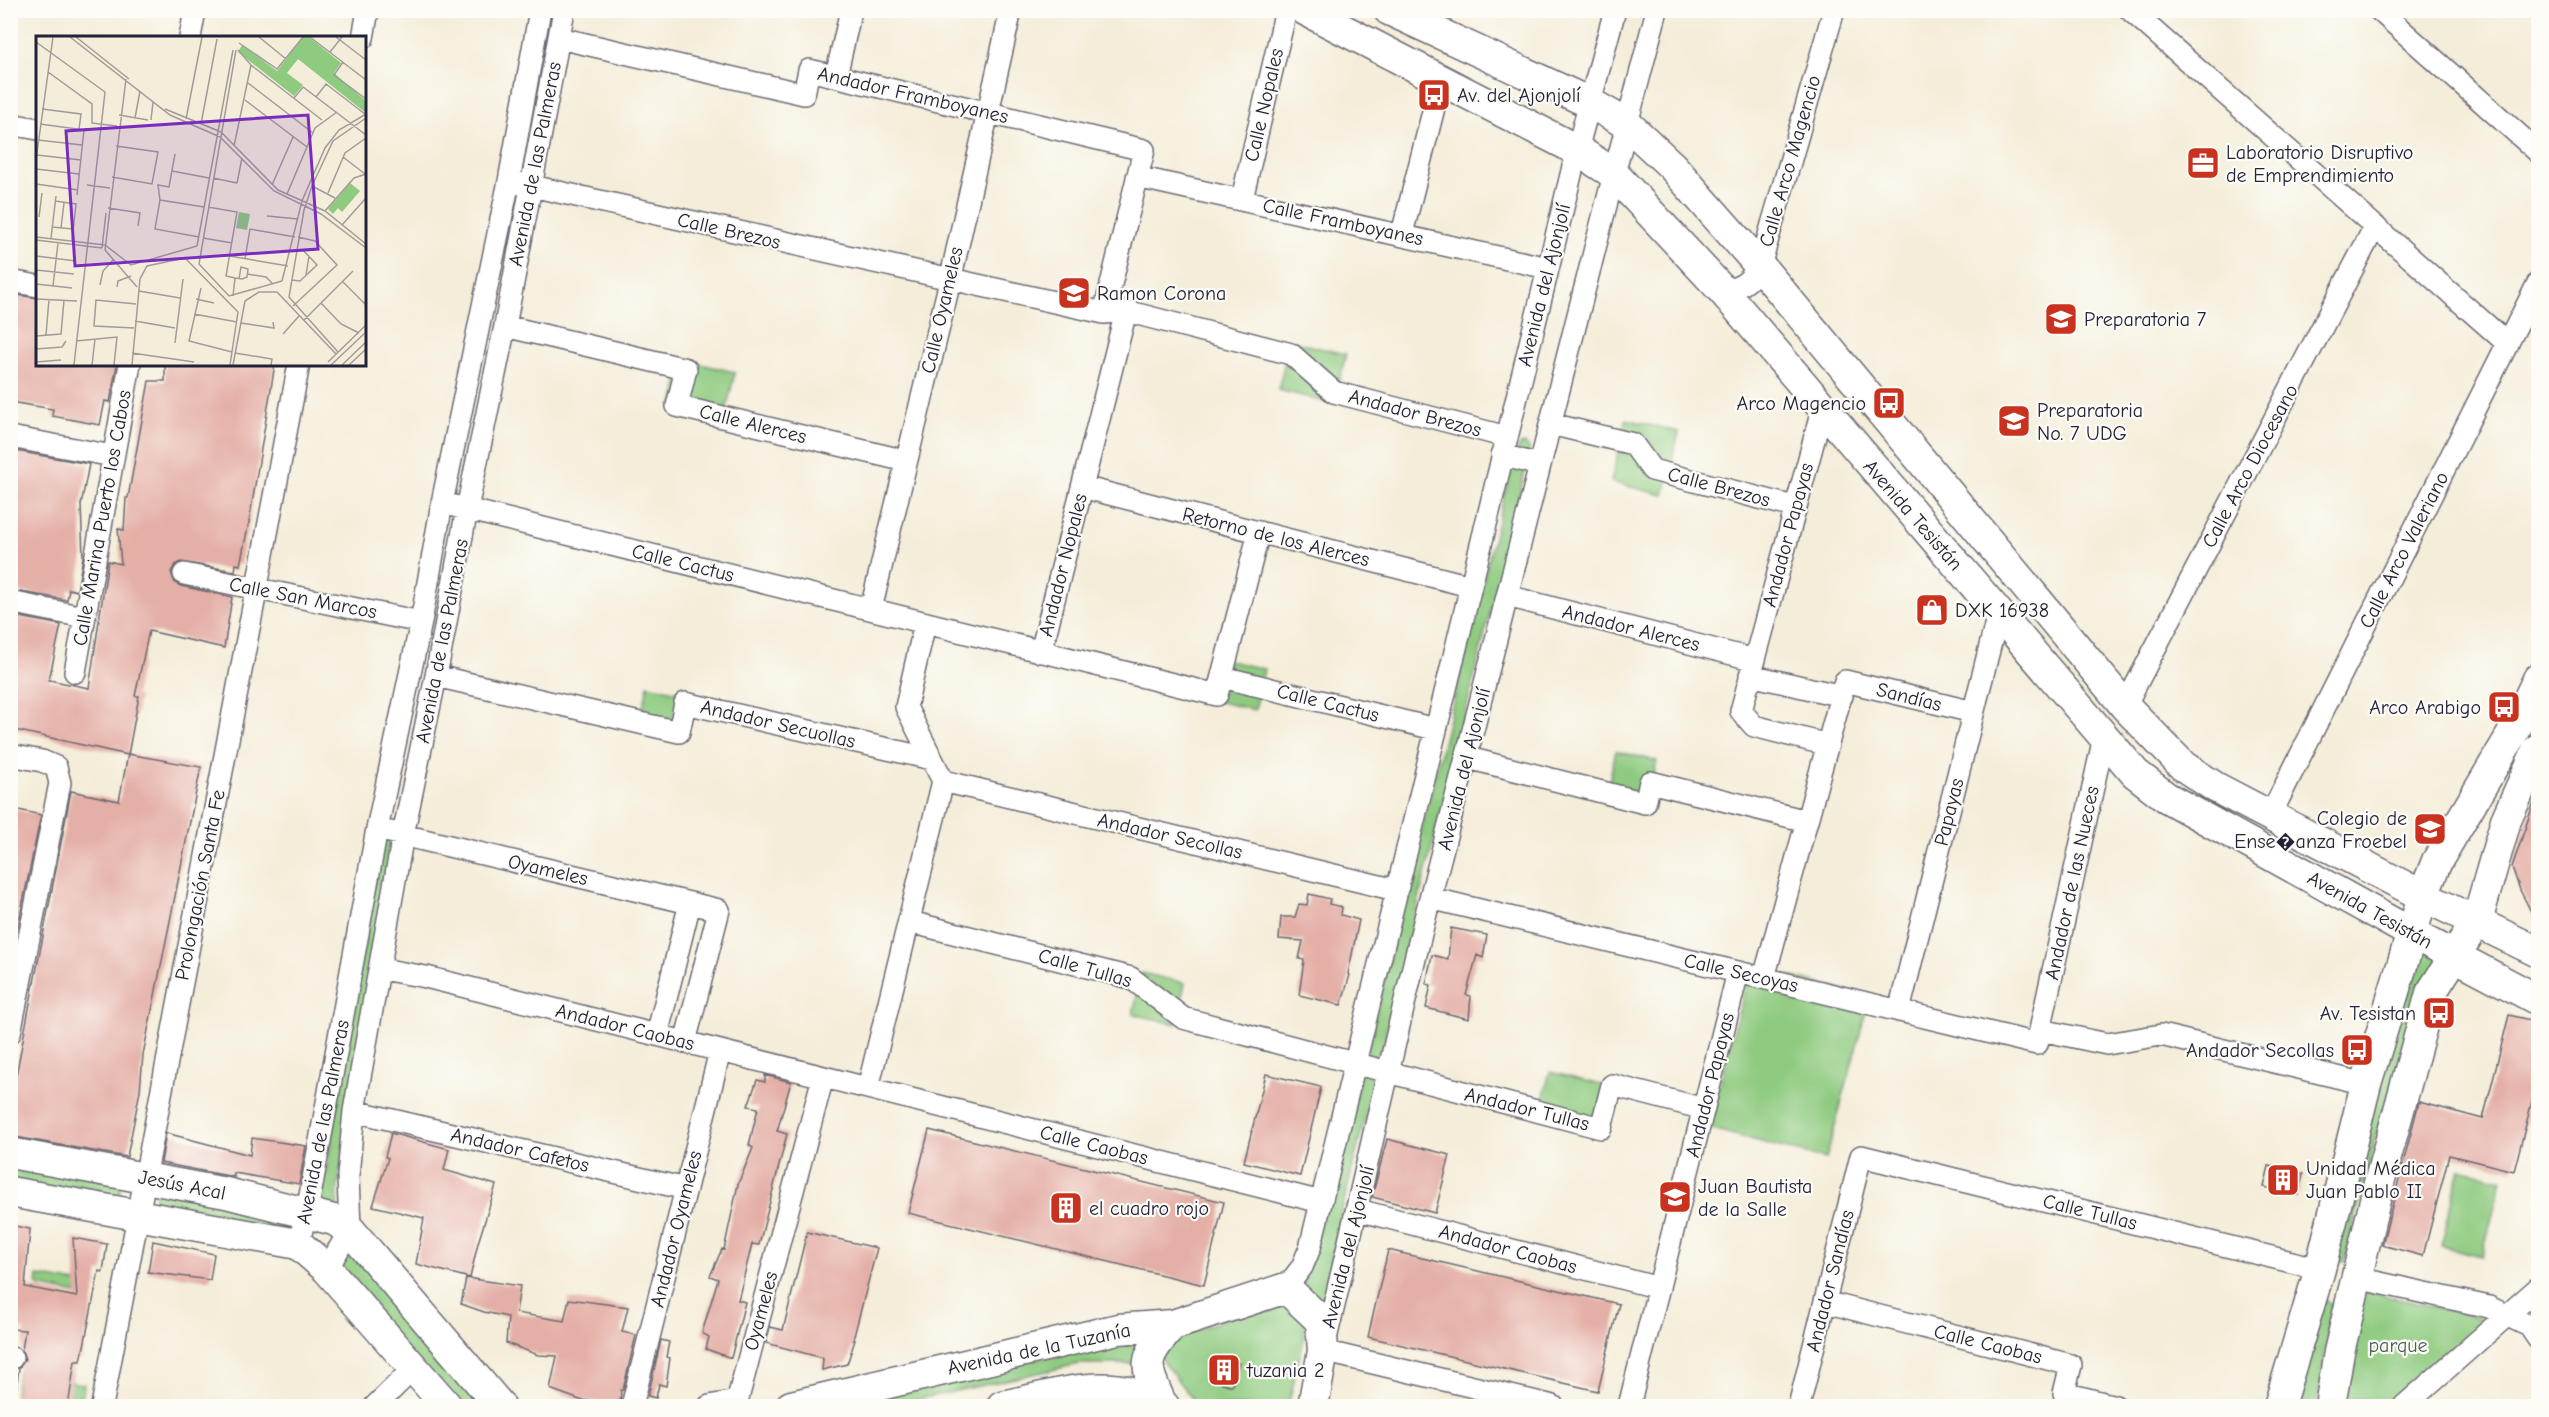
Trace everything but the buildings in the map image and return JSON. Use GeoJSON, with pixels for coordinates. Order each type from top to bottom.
{"type":"FeatureCollection","features":[{"type":"Feature","properties":{"kind":"street"},"geometry":{"type":"LineString","coordinates":[[190,36],[195,10]]}},
{"type":"Feature","properties":{"kind":"street"},"geometry":{"type":"LineString","coordinates":[[363,36],[368,10]]}},
{"type":"Feature","properties":{"kind":"street","name":"Avenida de las Palmeras"},"geometry":{"type":"LineString","coordinates":[[298,1244],[307,1212],[377,829],[509,181],[540,10]]}},
{"type":"Feature","properties":{"kind":"street","name":"Avenida de las Palmeras"},"geometry":{"type":"LineString","coordinates":[[350,1230],[348,1176],[354,1111],[403,835],[436,676],[466,509],[505,326],[564,10]]}},
{"type":"Feature","properties":{"kind":"street"},"geometry":{"type":"LineString","coordinates":[[836,76],[851,10]]}},
{"type":"Feature","properties":{"kind":"street","name":"Calle Oyameles"},"geometry":{"type":"LineString","coordinates":[[871,609],[950,281],[1011,10]]}},
{"type":"Feature","properties":{"kind":"street","name":"Calle Nopales"},"geometry":{"type":"LineString","coordinates":[[1242,199],[1286,10]]}},
{"type":"Feature","properties":{"kind":"street","name":"Avenida Tesistán"},"geometry":{"type":"LineString","coordinates":[[1305,10],[1577,150],[1613,173],[1723,291],[1822,410],[2135,773],[2166,797],[2411,933],[2538,1000]]}},
{"type":"Feature","properties":{"kind":"street","name":"Avenida Tesistán"},"geometry":{"type":"LineString","coordinates":[[1389,10],[1425,18],[1590,103],[1627,124],[1672,166],[1760,266],[2105,682],[2183,766],[2215,787],[2422,896],[2538,952]]}},
{"type":"Feature","properties":{"kind":"street","name":"Avenida del Ajonjolí"},"geometry":{"type":"LineString","coordinates":[[1286,1288],[1302,1267],[1310,1248],[1504,446],[1577,150],[1615,10]]}},
{"type":"Feature","properties":{"kind":"street","name":"Avenida del Ajonjolí"},"geometry":{"type":"LineString","coordinates":[[1323,1351],[1430,898],[1468,758],[1613,173],[1657,10]]}},
{"type":"Feature","properties":{"kind":"street","name":"Calle Arco Magencio"},"geometry":{"type":"LineString","coordinates":[[1723,291],[1738,289],[1751,279],[1760,266],[1834,10]]}},
{"type":"Feature","properties":{"kind":"street"},"geometry":{"type":"LineString","coordinates":[[2130,10],[2508,344]]}},
{"type":"Feature","properties":{"kind":"street"},"geometry":{"type":"LineString","coordinates":[[2379,10],[2538,152]]}},
{"type":"Feature","properties":{"kind":"street","name":"Andador Framboyanes"},"geometry":{"type":"LineString","coordinates":[[559,38],[804,94],[809,70],[988,111],[1144,150],[1137,177]]}},
{"type":"Feature","properties":{"kind":"street"},"geometry":{"type":"LineString","coordinates":[[1402,234],[1441,80]]}},
{"type":"Feature","properties":{"kind":"street"},"geometry":{"type":"LineString","coordinates":[[10,124],[36,129]]}},
{"type":"Feature","properties":{"kind":"street"},"geometry":{"type":"LineString","coordinates":[[1104,313],[1137,177]]}},
{"type":"Feature","properties":{"kind":"street","name":"Calle Framboyanes"},"geometry":{"type":"LineString","coordinates":[[1137,177],[1548,268]]}},
{"type":"Feature","properties":{"kind":"street","name":"Calle Brezos"},"geometry":{"type":"LineString","coordinates":[[509,181],[950,281]]}},
{"type":"Feature","properties":{"kind":"street","name":"Calle Arco Diocesano"},"geometry":{"type":"LineString","coordinates":[[2125,705],[2376,226]]}},
{"type":"Feature","properties":{"kind":"street"},"geometry":{"type":"LineString","coordinates":[[10,281],[36,286]]}},
{"type":"Feature","properties":{"kind":"street"},"geometry":{"type":"LineString","coordinates":[[950,281],[1104,313],[1126,311]]}},
{"type":"Feature","properties":{"kind":"street","name":"Calle Arco Valeriano"},"geometry":{"type":"LineString","coordinates":[[2270,816],[2538,283]]}},
{"type":"Feature","properties":{"kind":"street","name":"Andador Brezos"},"geometry":{"type":"LineString","coordinates":[[1126,311],[1291,354],[1334,392],[1504,446]]}},
{"type":"Feature","properties":{"kind":"street","name":"Andador Nopales"},"geometry":{"type":"LineString","coordinates":[[925,623],[1041,652],[1126,311]]}},
{"type":"Feature","properties":{"kind":"street","name":"Calle Alerces"},"geometry":{"type":"LineString","coordinates":[[505,326],[686,369],[677,405],[906,461]]}},
{"type":"Feature","properties":{"kind":"street","name":"Calle Marina Puerto los Cabos"},"geometry":{"type":"LineString","coordinates":[[75,672],[130,366]]}},
{"type":"Feature","properties":{"kind":"street","name":"Prolongación Santa Fe"},"geometry":{"type":"LineString","coordinates":[[102,1407],[299,366]]}},
{"type":"Feature","properties":{"kind":"street","name":"Andador Papayas"},"geometry":{"type":"LineString","coordinates":[[1822,410],[1794,507],[1741,711],[1754,726],[1828,745]]}},
{"type":"Feature","properties":{"kind":"street","name":"Calle Brezos"},"geometry":{"type":"LineString","coordinates":[[1551,424],[1633,444],[1652,470],[1794,507]]}},
{"type":"Feature","properties":{"kind":"street"},"geometry":{"type":"LineString","coordinates":[[10,437],[113,456]]}},
{"type":"Feature","properties":{"kind":"street"},"geometry":{"type":"LineString","coordinates":[[1504,446],[1539,465]]}},
{"type":"Feature","properties":{"kind":"street","name":"Retorno de los Alerces"},"geometry":{"type":"LineString","coordinates":[[1082,487],[1470,586]]}},
{"type":"Feature","properties":{"kind":"street","name":"Calle Cactus"},"geometry":{"type":"LineString","coordinates":[[442,503],[925,623]]}},
{"type":"Feature","properties":{"kind":"street"},"geometry":{"type":"LineString","coordinates":[[1041,652],[1217,695],[1259,532]]}},
{"type":"Feature","properties":{"kind":"street","name":"Calle San Marcos"},"geometry":{"type":"LineString","coordinates":[[184,574],[421,622]]}},
{"type":"Feature","properties":{"kind":"street","name":"Andador Alerces"},"geometry":{"type":"LineString","coordinates":[[1507,596],[1753,667]]}},
{"type":"Feature","properties":{"kind":"street"},"geometry":{"type":"LineString","coordinates":[[10,602],[84,617]]}},
{"type":"Feature","properties":{"kind":"street","name":"Papayas"},"geometry":{"type":"LineString","coordinates":[[1899,1011],[1998,614]]}},
{"type":"Feature","properties":{"kind":"street"},"geometry":{"type":"LineString","coordinates":[[868,1088],[943,781],[906,707],[925,623]]}},
{"type":"Feature","properties":{"kind":"street","name":"Sandías"},"geometry":{"type":"LineString","coordinates":[[1753,667],[1844,689],[1973,712]]}},
{"type":"Feature","properties":{"kind":"street","name":"Andador Secuollas"},"geometry":{"type":"LineString","coordinates":[[436,676],[679,732],[686,703],[932,759]]}},
{"type":"Feature","properties":{"kind":"street","name":"Calle Cactus"},"geometry":{"type":"LineString","coordinates":[[1222,677],[1435,729]]}},
{"type":"Feature","properties":{"kind":"street"},"geometry":{"type":"LineString","coordinates":[[2279,1407],[2320,1269],[2366,1084],[2422,896],[2437,861],[2511,736],[2538,678]]}},
{"type":"Feature","properties":{"kind":"street"},"geometry":{"type":"LineString","coordinates":[[2079,708],[2105,682]]}},
{"type":"Feature","properties":{"kind":"street"},"geometry":{"type":"LineString","coordinates":[[1764,978],[1844,689]]}},
{"type":"Feature","properties":{"kind":"street","name":"Andador de las Nueces"},"geometry":{"type":"LineString","coordinates":[[2041,1030],[2104,737]]}},
{"type":"Feature","properties":{"kind":"street"},"geometry":{"type":"LineString","coordinates":[[2336,1406],[2339,1352],[2379,1183],[2431,993],[2477,921],[2506,820],[2538,749]]}},
{"type":"Feature","properties":{"kind":"street"},"geometry":{"type":"LineString","coordinates":[[10,755],[42,761],[56,767],[60,783],[11,1028]]}},
{"type":"Feature","properties":{"kind":"street"},"geometry":{"type":"LineString","coordinates":[[1468,758],[1645,803],[1650,782],[1807,821]]}},
{"type":"Feature","properties":{"kind":"street","name":"Andador Secollas"},"geometry":{"type":"LineString","coordinates":[[943,781],[1396,890]]}},
{"type":"Feature","properties":{"kind":"street","name":"Oyameles"},"geometry":{"type":"LineString","coordinates":[[377,829],[719,910],[685,1042]]}},
{"type":"Feature","properties":{"kind":"street","name":"Calle Secoyas"},"geometry":{"type":"LineString","coordinates":[[1430,898],[2037,1044],[2041,1030]]}},
{"type":"Feature","properties":{"kind":"street"},"geometry":{"type":"LineString","coordinates":[[657,1035],[690,903]]}},
{"type":"Feature","properties":{"kind":"street","name":"Calle Tullas"},"geometry":{"type":"LineString","coordinates":[[910,922],[1131,978],[1183,1018],[1354,1064]]}},
{"type":"Feature","properties":{"kind":"street","name":"Andador Caobas"},"geometry":{"type":"LineString","coordinates":[[381,969],[426,977],[868,1088]]}},
{"type":"Feature","properties":{"kind":"street","name":"Andador Papayas"},"geometry":{"type":"LineString","coordinates":[[1629,1407],[1738,972]]}},
{"type":"Feature","properties":{"kind":"street"},"geometry":{"type":"LineString","coordinates":[[2041,1030],[2107,1044],[2161,1035],[2366,1084]]}},
{"type":"Feature","properties":{"kind":"street","name":"Andador Oyameles"},"geometry":{"type":"LineString","coordinates":[[632,1407],[720,1051]]}},
{"type":"Feature","properties":{"kind":"street"},"geometry":{"type":"LineString","coordinates":[[1354,1064],[1389,1074]]}},
{"type":"Feature","properties":{"kind":"street","name":"Andador Tullas"},"geometry":{"type":"LineString","coordinates":[[1389,1074],[1601,1128],[1612,1085],[1704,1109]]}},
{"type":"Feature","properties":{"kind":"street","name":"Oyameles"},"geometry":{"type":"LineString","coordinates":[[736,1404],[823,1077]]}},
{"type":"Feature","properties":{"kind":"street","name":"Calle Caobas"},"geometry":{"type":"LineString","coordinates":[[868,1088],[1321,1202]]}},
{"type":"Feature","properties":{"kind":"street","name":"Andador Cafetos"},"geometry":{"type":"LineString","coordinates":[[354,1111],[686,1189]]}},
{"type":"Feature","properties":{"kind":"street","name":"Jesús Acal"},"geometry":{"type":"LineString","coordinates":[[10,1153],[226,1192],[334,1220],[350,1230]]}},
{"type":"Feature","properties":{"kind":"street","name":"Calle Tullas"},"geometry":{"type":"LineString","coordinates":[[1861,1156],[2320,1269]]}},
{"type":"Feature","properties":{"kind":"street","name":"Andador Sandías"},"geometry":{"type":"LineString","coordinates":[[1799,1407],[1861,1156]]}},
{"type":"Feature","properties":{"kind":"street","name":"Jesús Acal"},"geometry":{"type":"LineString","coordinates":[[10,1192],[137,1217],[298,1244]]}},
{"type":"Feature","properties":{"kind":"street","name":"Andador Caobas"},"geometry":{"type":"LineString","coordinates":[[1358,1210],[1659,1288]]}},
{"type":"Feature","properties":{"kind":"street"},"geometry":{"type":"LineString","coordinates":[[327,1269],[350,1230],[500,1407]]}},
{"type":"Feature","properties":{"kind":"street"},"geometry":{"type":"LineString","coordinates":[[298,1244],[327,1269],[447,1407]]}},
{"type":"Feature","properties":{"kind":"street"},"geometry":{"type":"LineString","coordinates":[[2357,1278],[2490,1307],[2529,1326],[2538,1339]]}},
{"type":"Feature","properties":{"kind":"street"},"geometry":{"type":"LineString","coordinates":[[1286,1288],[1321,1321],[1323,1351],[1313,1407]]}},
{"type":"Feature","properties":{"kind":"street","name":"Avenida de la Tuzanía"},"geometry":{"type":"LineString","coordinates":[[791,1407],[1118,1329],[1173,1325],[1286,1288]]}},
{"type":"Feature","properties":{"kind":"street"},"geometry":{"type":"LineString","coordinates":[[2404,1407],[2538,1288]]}},
{"type":"Feature","properties":{"kind":"street","name":"Calle Caobas"},"geometry":{"type":"LineString","coordinates":[[1825,1302],[2071,1365],[2064,1393],[2115,1407]]}},
{"type":"Feature","properties":{"kind":"street"},"geometry":{"type":"LineString","coordinates":[[1163,1406],[1149,1375],[1148,1359],[1152,1348],[1173,1325]]}},
{"type":"Feature","properties":{"kind":"street"},"geometry":{"type":"LineString","coordinates":[[1323,1351],[1553,1407]]}},
{"type":"Feature","properties":{"kind":"street"},"geometry":{"type":"LineString","coordinates":[[375,1407],[414,1368]]}},
{"type":"Feature","properties":{"kind":"street"},"geometry":{"type":"LineString","coordinates":[[1002,1407],[1053,1401],[1091,1388],[1114,1387],[1140,1394],[1163,1406]]}},
{"type":"Feature","properties":{"kind":"street"},"geometry":{"type":"LineString","coordinates":[[709,1407],[736,1404]]}},
{"type":"Feature","properties":{"kind":"green space"},"geometry":{"type":"Polygon","coordinates":[[[1290,341],[1346,354],[1334,404],[1278,390],[1290,341]]]}},
{"type":"Feature","properties":{"kind":"green space"},"geometry":{"type":"Polygon","coordinates":[[[683,360],[735,372],[724,420],[672,409],[683,360]]]}},
{"type":"Feature","properties":{"kind":"green space"},"geometry":{"type":"Polygon","coordinates":[[[1626,419],[1679,432],[1664,495],[1611,482],[1626,419]]]}},
{"type":"Feature","properties":{"kind":"green space"},"geometry":{"type":"Polygon","coordinates":[[[1525,444],[1529,448],[1529,455],[1342,1210],[1323,1300],[1300,1289],[1343,1147],[1514,456],[1520,445],[1525,444]]]}},
{"type":"Feature","properties":{"kind":"green space"},"geometry":{"type":"Polygon","coordinates":[[[1221,659],[1264,669],[1255,710],[1211,700],[1221,659]]]}},
{"type":"Feature","properties":{"kind":"green space"},"geometry":{"type":"Polygon","coordinates":[[[648,685],[692,695],[682,736],[639,726],[648,685]]]}},
{"type":"Feature","properties":{"kind":"green space"},"geometry":{"type":"Polygon","coordinates":[[[1616,751],[1657,761],[1644,813],[1604,803],[1616,751]]]}},
{"type":"Feature","properties":{"kind":"green space"},"geometry":{"type":"Polygon","coordinates":[[[382,838],[394,839],[338,1185],[337,1209],[321,1203],[382,838]]]}},
{"type":"Feature","properties":{"kind":"green space"},"geometry":{"type":"Polygon","coordinates":[[[2416,942],[2443,956],[2384,1107],[2344,1262],[2328,1258],[2416,942]]]}},
{"type":"Feature","properties":{"kind":"green space"},"geometry":{"type":"Polygon","coordinates":[[[1751,966],[1870,997],[1826,1159],[1708,1128],[1751,966]]]}},
{"type":"Feature","properties":{"kind":"green space"},"geometry":{"type":"Polygon","coordinates":[[[1142,973],[1185,983],[1176,1024],[1133,1014],[1142,973]]]}},
{"type":"Feature","properties":{"kind":"green space"},"geometry":{"type":"Polygon","coordinates":[[[1550,1072],[1610,1087],[1600,1125],[1540,1111],[1550,1072]]]}},
{"type":"Feature","properties":{"kind":"green space"},"geometry":{"type":"Polygon","coordinates":[[[10,1162],[122,1181],[117,1204],[11,1182],[10,1162]]]}},
{"type":"Feature","properties":{"kind":"green space"},"geometry":{"type":"Polygon","coordinates":[[[2460,1169],[2502,1179],[2482,1256],[2441,1246],[2460,1169]]]}},
{"type":"Feature","properties":{"kind":"green space"},"geometry":{"type":"Polygon","coordinates":[[[157,1184],[295,1216],[291,1234],[153,1212],[157,1184]]]}},
{"type":"Feature","properties":{"kind":"green space"},"geometry":{"type":"Polygon","coordinates":[[[346,1240],[488,1406],[450,1406],[331,1270],[346,1240]]]}},
{"type":"Feature","properties":{"kind":"green space"},"geometry":{"type":"Polygon","coordinates":[[[38,1276],[78,1283],[77,1294],[37,1286],[38,1276]]]}},
{"type":"Feature","properties":{"kind":"green space","name":"parque"},"geometry":{"type":"Polygon","coordinates":[[[2363,1291],[2471,1315],[2492,1323],[2394,1406],[2343,1397],[2363,1291]]]}},
{"type":"Feature","properties":{"kind":"green space"},"geometry":{"type":"Polygon","coordinates":[[[2326,1300],[2332,1305],[2317,1406],[2281,1406],[2326,1300]]]}},
{"type":"Feature","properties":{"kind":"green space"},"geometry":{"type":"Polygon","coordinates":[[[1255,1307],[1285,1307],[1305,1322],[1304,1339],[1288,1406],[1198,1406],[1152,1348],[1255,1307]]]}},
{"type":"Feature","properties":{"kind":"green space"},"geometry":{"type":"Polygon","coordinates":[[[1140,1337],[1136,1364],[1079,1364],[888,1406],[826,1406],[1140,1337]]]}},
{"type":"Feature","properties":{"kind":"green space"},"geometry":{"type":"Polygon","coordinates":[[[18,1373],[84,1384],[81,1406],[15,1395],[18,1373]]]}},
{"type":"Feature","properties":{"kind":"place","name":"Av. del Ajonjolí"},"geometry":{"type":"Point","coordinates":[1434,95]}},
{"type":"Feature","properties":{"kind":"place","name":"Laboratorio Disruptivo de Emprendimiento"},"geometry":{"type":"Point","coordinates":[2203,163]}},
{"type":"Feature","properties":{"kind":"place","name":"Ramon Corona"},"geometry":{"type":"Point","coordinates":[1074,293]}},
{"type":"Feature","properties":{"kind":"place","name":"Preparatoria 7"},"geometry":{"type":"Point","coordinates":[2061,319]}},
{"type":"Feature","properties":{"kind":"place","name":"Arco Magencio"},"geometry":{"type":"Point","coordinates":[1889,403]}},
{"type":"Feature","properties":{"kind":"place","name":"Preparatoria No. 7 UDG"},"geometry":{"type":"Point","coordinates":[2014,421]}},
{"type":"Feature","properties":{"kind":"place","name":"DXK 16938"},"geometry":{"type":"Point","coordinates":[1932,610]}},
{"type":"Feature","properties":{"kind":"place","name":"Arco Arabigo"},"geometry":{"type":"Point","coordinates":[2504,707]}},
{"type":"Feature","properties":{"kind":"place","name":"Colegio de Ense�anza Froebel"},"geometry":{"type":"Point","coordinates":[2430,829]}},
{"type":"Feature","properties":{"kind":"place","name":"Av. Tesistan"},"geometry":{"type":"Point","coordinates":[2439,1013]}},
{"type":"Feature","properties":{"kind":"place","name":"Andador Secollas"},"geometry":{"type":"Point","coordinates":[2357,1050]}},
{"type":"Feature","properties":{"kind":"place","name":"Unidad Médica Juan Pablo II"},"geometry":{"type":"Point","coordinates":[2283,1180]}},
{"type":"Feature","properties":{"kind":"place","name":"Juan Bautista de la Salle"},"geometry":{"type":"Point","coordinates":[1675,1197]}},
{"type":"Feature","properties":{"kind":"place","name":"el cuadro rojo"},"geometry":{"type":"Point","coordinates":[1066,1208]}},
{"type":"Feature","properties":{"kind":"place","name":"tuzania 2"},"geometry":{"type":"Point","coordinates":[1224,1370]}}]}
